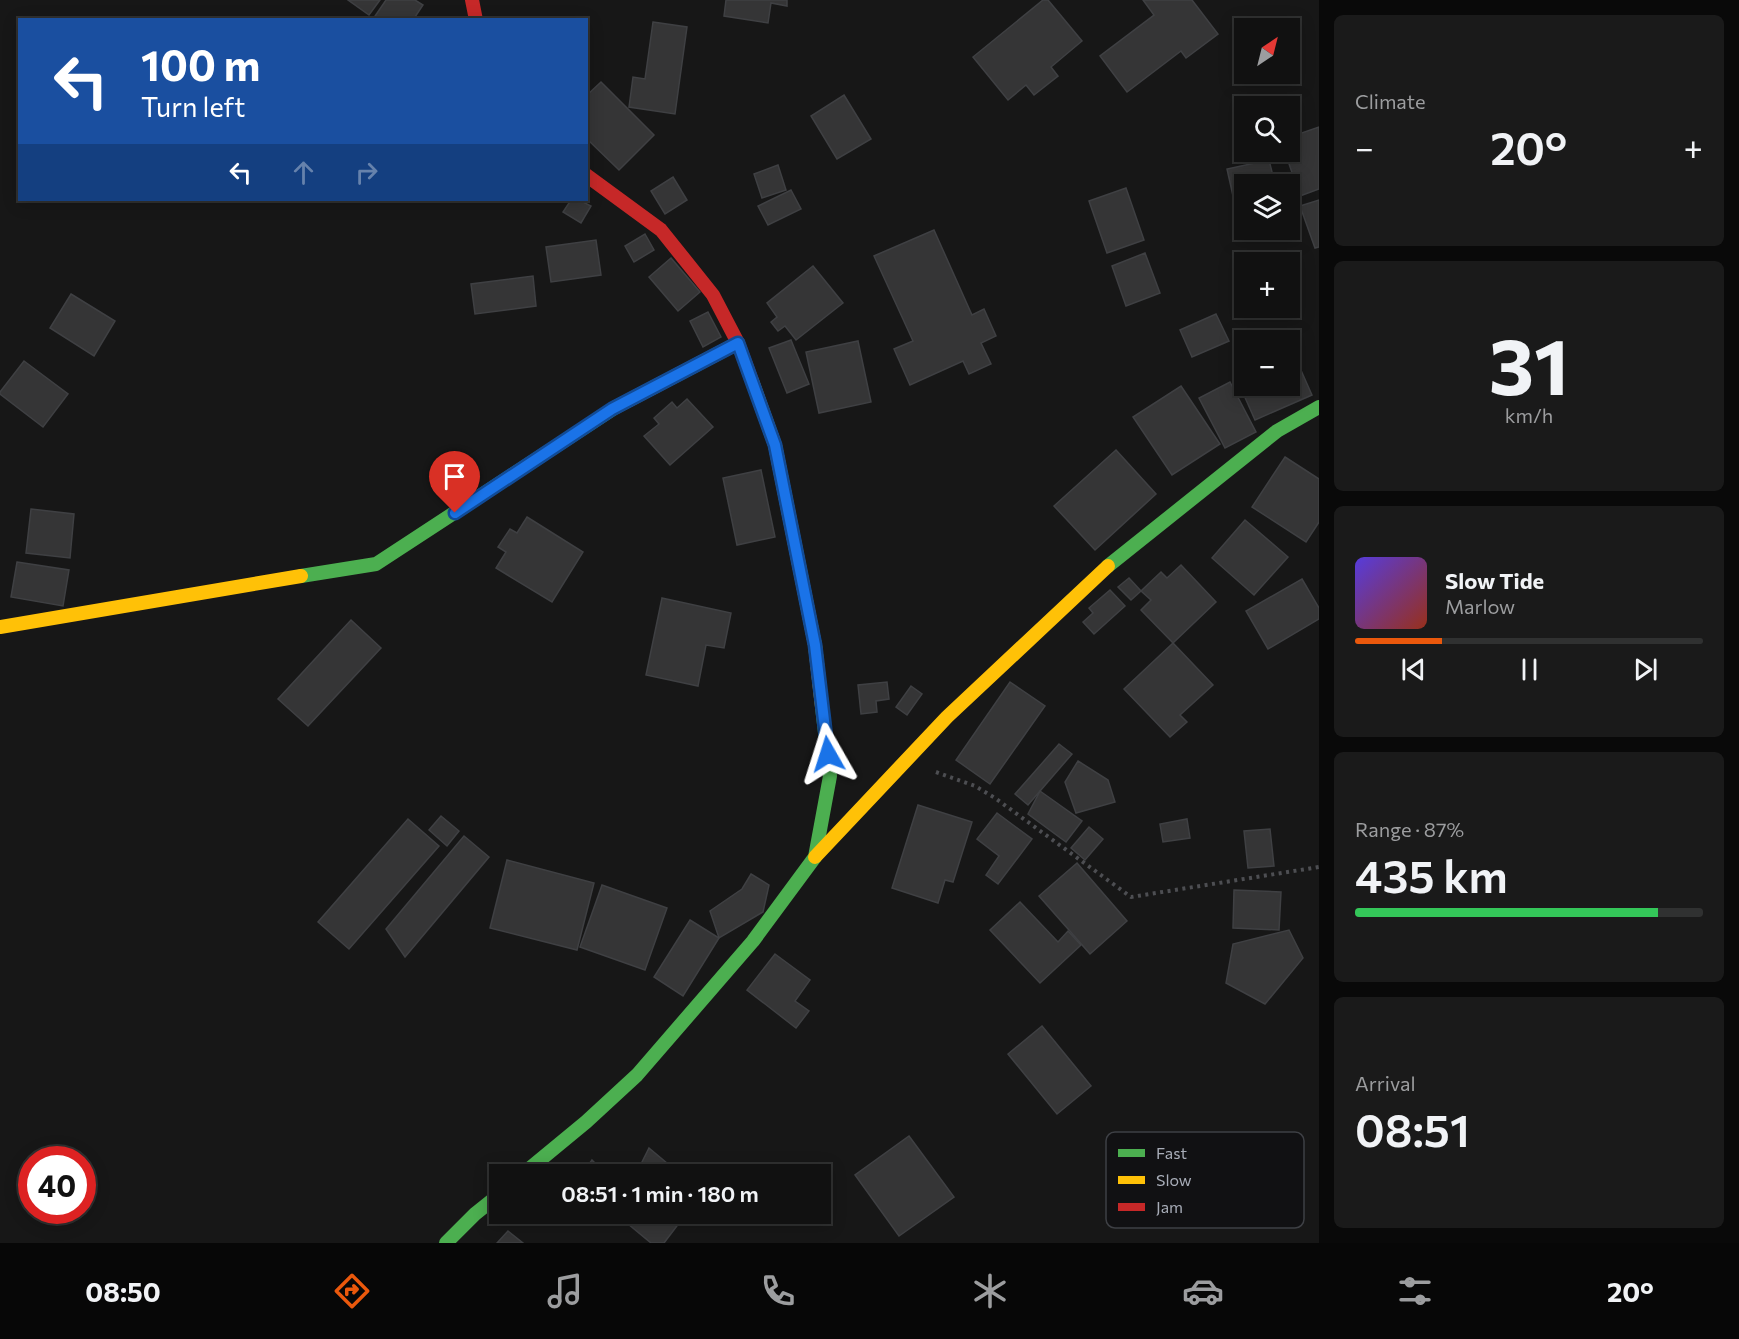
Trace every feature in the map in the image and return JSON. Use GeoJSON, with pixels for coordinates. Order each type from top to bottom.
{"type":"FeatureCollection","features":[{"type":"Feature","properties":{"kind":"street"},"geometry":{"type":"LineString","coordinates":[[472,0],[476,18]]}},
{"type":"Feature","properties":{"kind":"street"},"geometry":{"type":"LineString","coordinates":[[588,176],[661,230],[713,295],[738,343],[775,445],[815,645],[830,776],[816,858]]}},
{"type":"Feature","properties":{"kind":"street"},"geometry":{"type":"LineString","coordinates":[[0,627],[376,564],[612,409],[738,343]]}},
{"type":"Feature","properties":{"kind":"street"},"geometry":{"type":"LineString","coordinates":[[535,1164],[586,1122],[637,1075],[753,941],[816,858],[947,717],[1114,561],[1277,431],[1319,407]]}},
{"type":"Feature","properties":{"kind":"street"},"geometry":{"type":"LineString","coordinates":[[446,1243],[489,1203]]}},
{"type":"Feature","properties":{"kind":"path"},"geometry":{"type":"LineString","coordinates":[[917,749],[931,770],[975,786],[995,798],[1131,897],[1319,867]]}},
{"type":"Feature","properties":{"kind":"building"},"geometry":{"type":"Polygon","coordinates":[[[348,0],[380,0],[369,15],[348,0]]]}},
{"type":"Feature","properties":{"kind":"building"},"geometry":{"type":"Polygon","coordinates":[[[386,0],[415,0],[423,5],[414,18],[374,18],[386,0]]]}},
{"type":"Feature","properties":{"kind":"building"},"geometry":{"type":"Polygon","coordinates":[[[726,0],[787,0],[787,6],[771,3],[768,23],[724,16],[726,0]]]}},
{"type":"Feature","properties":{"kind":"building"},"geometry":{"type":"Polygon","coordinates":[[[1043,0],[1048,0],[1082,41],[1051,67],[1058,76],[1034,95],[1026,85],[1008,100],[973,57],[1043,0]]]}},
{"type":"Feature","properties":{"kind":"building"},"geometry":{"type":"Polygon","coordinates":[[[1143,0],[1192,0],[1218,34],[1186,58],[1181,51],[1127,92],[1100,56],[1154,15],[1143,0]]]}},
{"type":"Feature","properties":{"kind":"building"},"geometry":{"type":"Polygon","coordinates":[[[653,22],[687,27],[675,114],[629,107],[633,77],[645,79],[653,22]]]}},
{"type":"Feature","properties":{"kind":"building"},"geometry":{"type":"Polygon","coordinates":[[[601,82],[654,135],[619,170],[588,140],[588,94],[601,82]]]}},
{"type":"Feature","properties":{"kind":"building"},"geometry":{"type":"Polygon","coordinates":[[[844,95],[871,139],[837,159],[811,116],[844,95]]]}},
{"type":"Feature","properties":{"kind":"building"},"geometry":{"type":"Polygon","coordinates":[[[1319,127],[1319,189],[1300,196],[1300,174],[1292,174],[1288,162],[1300,162],[1300,134],[1319,127]]]}},
{"type":"Feature","properties":{"kind":"building"},"geometry":{"type":"Polygon","coordinates":[[[1270,162],[1272,174],[1234,174],[1234,200],[1227,169],[1270,162]]]}},
{"type":"Feature","properties":{"kind":"building"},"geometry":{"type":"Polygon","coordinates":[[[778,165],[786,190],[762,198],[754,174],[778,165]]]}},
{"type":"Feature","properties":{"kind":"building"},"geometry":{"type":"Polygon","coordinates":[[[673,177],[687,200],[665,214],[651,191],[673,177]]]}},
{"type":"Feature","properties":{"kind":"building"},"geometry":{"type":"Polygon","coordinates":[[[1126,188],[1144,240],[1107,253],[1089,201],[1126,188]]]}},
{"type":"Feature","properties":{"kind":"building"},"geometry":{"type":"Polygon","coordinates":[[[791,190],[801,209],[768,225],[758,206],[791,190]]]}},
{"type":"Feature","properties":{"kind":"building"},"geometry":{"type":"Polygon","coordinates":[[[1319,200],[1319,247],[1315,248],[1300,206],[1319,200]]]}},
{"type":"Feature","properties":{"kind":"building"},"geometry":{"type":"Polygon","coordinates":[[[570,201],[581,201],[591,206],[581,223],[563,212],[570,201]]]}},
{"type":"Feature","properties":{"kind":"building"},"geometry":{"type":"Polygon","coordinates":[[[934,230],[972,315],[984,309],[996,336],[981,343],[991,364],[969,374],[963,361],[910,385],[894,349],[913,341],[874,256],[934,230]]]}},
{"type":"Feature","properties":{"kind":"building"},"geometry":{"type":"Polygon","coordinates":[[[645,234],[654,250],[634,262],[625,246],[645,234]]]}},
{"type":"Feature","properties":{"kind":"building"},"geometry":{"type":"Polygon","coordinates":[[[596,240],[601,275],[551,282],[546,247],[596,240]]]}},
{"type":"Feature","properties":{"kind":"building"},"geometry":{"type":"Polygon","coordinates":[[[1145,253],[1160,293],[1126,306],[1112,266],[1145,253]]]}},
{"type":"Feature","properties":{"kind":"building"},"geometry":{"type":"Polygon","coordinates":[[[671,258],[700,292],[678,311],[649,277],[671,258]]]}},
{"type":"Feature","properties":{"kind":"building"},"geometry":{"type":"Polygon","coordinates":[[[813,266],[843,303],[796,340],[785,326],[778,331],[771,322],[777,317],[767,303],[813,266]]]}},
{"type":"Feature","properties":{"kind":"building"},"geometry":{"type":"Polygon","coordinates":[[[533,276],[536,306],[475,314],[471,284],[533,276]]]}},
{"type":"Feature","properties":{"kind":"building"},"geometry":{"type":"Polygon","coordinates":[[[71,294],[115,321],[94,356],[50,328],[71,294]]]}},
{"type":"Feature","properties":{"kind":"building"},"geometry":{"type":"Polygon","coordinates":[[[708,312],[721,337],[703,347],[690,321],[708,312]]]}},
{"type":"Feature","properties":{"kind":"building"},"geometry":{"type":"Polygon","coordinates":[[[1216,314],[1229,341],[1192,357],[1180,330],[1216,314]]]}},
{"type":"Feature","properties":{"kind":"building"},"geometry":{"type":"Polygon","coordinates":[[[791,340],[809,384],[787,393],[769,348],[791,340]]]}},
{"type":"Feature","properties":{"kind":"building"},"geometry":{"type":"Polygon","coordinates":[[[858,341],[871,402],[819,413],[806,352],[858,341]]]}},
{"type":"Feature","properties":{"kind":"building"},"geometry":{"type":"Polygon","coordinates":[[[24,361],[68,394],[43,427],[0,394],[24,361]]]}},
{"type":"Feature","properties":{"kind":"building"},"geometry":{"type":"Polygon","coordinates":[[[1300,368],[1312,395],[1255,420],[1244,396],[1300,396],[1300,368]]]}},
{"type":"Feature","properties":{"kind":"building"},"geometry":{"type":"Polygon","coordinates":[[[1230,382],[1234,396],[1237,396],[1256,432],[1225,448],[1199,398],[1230,382]]]}},
{"type":"Feature","properties":{"kind":"building"},"geometry":{"type":"Polygon","coordinates":[[[1181,386],[1220,444],[1172,475],[1133,417],[1181,386]]]}},
{"type":"Feature","properties":{"kind":"building"},"geometry":{"type":"Polygon","coordinates":[[[687,399],[713,427],[670,465],[644,436],[659,424],[654,418],[672,402],[677,408],[687,399]]]}},
{"type":"Feature","properties":{"kind":"building"},"geometry":{"type":"Polygon","coordinates":[[[1116,450],[1156,494],[1095,550],[1054,506],[1116,450]]]}},
{"type":"Feature","properties":{"kind":"building"},"geometry":{"type":"Polygon","coordinates":[[[1285,457],[1319,479],[1319,522],[1306,542],[1252,507],[1285,457]]]}},
{"type":"Feature","properties":{"kind":"building"},"geometry":{"type":"Polygon","coordinates":[[[761,470],[775,537],[737,545],[723,478],[761,470]]]}},
{"type":"Feature","properties":{"kind":"building"},"geometry":{"type":"Polygon","coordinates":[[[31,509],[74,514],[70,558],[26,553],[31,509]]]}},
{"type":"Feature","properties":{"kind":"building"},"geometry":{"type":"Polygon","coordinates":[[[527,517],[583,552],[552,602],[496,568],[506,552],[498,547],[510,529],[517,533],[527,517]]]}},
{"type":"Feature","properties":{"kind":"building"},"geometry":{"type":"Polygon","coordinates":[[[1245,520],[1288,557],[1254,595],[1212,558],[1245,520]]]}},
{"type":"Feature","properties":{"kind":"building"},"geometry":{"type":"Polygon","coordinates":[[[17,562],[69,570],[63,606],[11,597],[17,562]]]}},
{"type":"Feature","properties":{"kind":"building"},"geometry":{"type":"Polygon","coordinates":[[[1181,565],[1216,602],[1173,643],[1141,610],[1151,600],[1141,591],[1161,572],[1167,578],[1181,565]]]}},
{"type":"Feature","properties":{"kind":"building"},"geometry":{"type":"Polygon","coordinates":[[[1129,578],[1141,591],[1131,600],[1118,587],[1129,578]]]}},
{"type":"Feature","properties":{"kind":"building"},"geometry":{"type":"Polygon","coordinates":[[[1302,579],[1319,608],[1319,619],[1268,649],[1246,611],[1302,579]]]}},
{"type":"Feature","properties":{"kind":"building"},"geometry":{"type":"Polygon","coordinates":[[[1110,590],[1125,606],[1094,634],[1083,622],[1093,613],[1089,608],[1110,590]]]}},
{"type":"Feature","properties":{"kind":"building"},"geometry":{"type":"Polygon","coordinates":[[[662,598],[731,613],[724,648],[706,645],[698,686],[646,675],[662,598]]]}},
{"type":"Feature","properties":{"kind":"building"},"geometry":{"type":"Polygon","coordinates":[[[351,620],[381,648],[308,726],[278,699],[351,620]]]}},
{"type":"Feature","properties":{"kind":"building"},"geometry":{"type":"Polygon","coordinates":[[[1173,643],[1213,685],[1180,715],[1187,722],[1170,737],[1124,689],[1173,643]]]}},
{"type":"Feature","properties":{"kind":"building"},"geometry":{"type":"Polygon","coordinates":[[[887,682],[889,699],[876,701],[877,712],[861,714],[858,685],[887,682]]]}},
{"type":"Feature","properties":{"kind":"building"},"geometry":{"type":"Polygon","coordinates":[[[1010,682],[1045,706],[990,784],[956,760],[1010,682]]]}},
{"type":"Feature","properties":{"kind":"building"},"geometry":{"type":"Polygon","coordinates":[[[911,686],[922,694],[907,715],[896,707],[911,686]]]}},
{"type":"Feature","properties":{"kind":"building"},"geometry":{"type":"Polygon","coordinates":[[[1059,744],[1072,754],[1028,805],[1015,794],[1059,744]]]}},
{"type":"Feature","properties":{"kind":"building"},"geometry":{"type":"Polygon","coordinates":[[[1078,761],[1108,780],[1115,802],[1076,813],[1065,782],[1078,761]]]}},
{"type":"Feature","properties":{"kind":"building"},"geometry":{"type":"Polygon","coordinates":[[[1040,791],[1082,821],[1066,842],[1028,814],[1040,791]]]}},
{"type":"Feature","properties":{"kind":"building"},"geometry":{"type":"Polygon","coordinates":[[[918,805],[972,822],[953,882],[945,880],[938,903],[892,888],[918,805]]]}},
{"type":"Feature","properties":{"kind":"building"},"geometry":{"type":"Polygon","coordinates":[[[997,813],[1032,839],[998,884],[986,875],[999,856],[977,839],[997,813]]]}},
{"type":"Feature","properties":{"kind":"building"},"geometry":{"type":"Polygon","coordinates":[[[441,816],[459,831],[447,846],[429,830],[441,816]]]}},
{"type":"Feature","properties":{"kind":"building"},"geometry":{"type":"Polygon","coordinates":[[[408,819],[439,846],[349,949],[318,922],[408,819]]]}},
{"type":"Feature","properties":{"kind":"building"},"geometry":{"type":"Polygon","coordinates":[[[1187,819],[1190,838],[1163,842],[1160,824],[1187,819]]]}},
{"type":"Feature","properties":{"kind":"building"},"geometry":{"type":"Polygon","coordinates":[[[1089,827],[1103,839],[1085,860],[1071,848],[1089,827]]]}},
{"type":"Feature","properties":{"kind":"building"},"geometry":{"type":"Polygon","coordinates":[[[1270,829],[1274,866],[1248,868],[1244,831],[1270,829]]]}},
{"type":"Feature","properties":{"kind":"building"},"geometry":{"type":"Polygon","coordinates":[[[464,836],[489,857],[405,957],[386,929],[464,836]]]}},
{"type":"Feature","properties":{"kind":"building"},"geometry":{"type":"Polygon","coordinates":[[[507,860],[594,883],[577,950],[490,928],[507,860]]]}},
{"type":"Feature","properties":{"kind":"building"},"geometry":{"type":"Polygon","coordinates":[[[1077,863],[1127,921],[1090,954],[1039,896],[1077,863]]]}},
{"type":"Feature","properties":{"kind":"building"},"geometry":{"type":"Polygon","coordinates":[[[751,874],[769,885],[763,912],[719,938],[710,911],[742,889],[751,874]]]}},
{"type":"Feature","properties":{"kind":"building"},"geometry":{"type":"Polygon","coordinates":[[[602,885],[667,908],[645,970],[580,947],[602,885]]]}},
{"type":"Feature","properties":{"kind":"building"},"geometry":{"type":"Polygon","coordinates":[[[1234,890],[1281,892],[1279,930],[1233,928],[1234,890]]]}},
{"type":"Feature","properties":{"kind":"building"},"geometry":{"type":"Polygon","coordinates":[[[1020,902],[1058,942],[1068,931],[1081,945],[1040,983],[990,930],[1020,902]]]}},
{"type":"Feature","properties":{"kind":"building"},"geometry":{"type":"Polygon","coordinates":[[[690,920],[719,938],[683,996],[654,977],[690,920]]]}},
{"type":"Feature","properties":{"kind":"building"},"geometry":{"type":"Polygon","coordinates":[[[1289,930],[1303,958],[1265,1004],[1226,983],[1233,944],[1289,930]]]}},
{"type":"Feature","properties":{"kind":"building"},"geometry":{"type":"Polygon","coordinates":[[[775,954],[810,980],[795,1001],[809,1011],[796,1028],[747,990],[775,954]]]}},
{"type":"Feature","properties":{"kind":"building"},"geometry":{"type":"Polygon","coordinates":[[[1042,1026],[1091,1086],[1057,1114],[1008,1054],[1042,1026]]]}},
{"type":"Feature","properties":{"kind":"building"},"geometry":{"type":"Polygon","coordinates":[[[909,1136],[954,1197],[899,1236],[855,1175],[909,1136]]]}},
{"type":"Feature","properties":{"kind":"building"},"geometry":{"type":"Polygon","coordinates":[[[649,1148],[668,1164],[641,1164],[649,1148]]]}},
{"type":"Feature","properties":{"kind":"building"},"geometry":{"type":"Polygon","coordinates":[[[628,1224],[678,1224],[664,1243],[651,1243],[628,1224]]]}},
{"type":"Feature","properties":{"kind":"building"},"geometry":{"type":"Polygon","coordinates":[[[508,1231],[523,1243],[497,1243],[508,1231]]]}},
{"type":"Feature","properties":{"kind":"traffic: fast"},"geometry":{"type":"LineString","coordinates":[[301,576],[376,564],[616,407]]}},
{"type":"Feature","properties":{"kind":"traffic: fast"},"geometry":{"type":"LineString","coordinates":[[1108,566],[1277,431],[1319,407]]}},
{"type":"Feature","properties":{"kind":"traffic: fast"},"geometry":{"type":"LineString","coordinates":[[535,1164],[586,1122],[637,1075],[753,941],[815,857],[830,776],[822,707]]}},
{"type":"Feature","properties":{"kind":"traffic: fast"},"geometry":{"type":"LineString","coordinates":[[446,1243],[489,1203]]}},
{"type":"Feature","properties":{"kind":"traffic: slow"},"geometry":{"type":"LineString","coordinates":[[616,407],[738,343]]}},
{"type":"Feature","properties":{"kind":"traffic: slow"},"geometry":{"type":"LineString","coordinates":[[752,381],[775,445],[815,645],[822,707]]}},
{"type":"Feature","properties":{"kind":"traffic: slow"},"geometry":{"type":"LineString","coordinates":[[815,857],[947,717],[1108,566]]}},
{"type":"Feature","properties":{"kind":"traffic: slow"},"geometry":{"type":"LineString","coordinates":[[0,627],[301,576]]}},
{"type":"Feature","properties":{"kind":"traffic: jam"},"geometry":{"type":"LineString","coordinates":[[472,0],[476,18]]}},
{"type":"Feature","properties":{"kind":"traffic: jam"},"geometry":{"type":"LineString","coordinates":[[588,176],[661,230],[713,295],[738,343],[752,381]]}},
{"type":"Feature","properties":{"kind":"route"},"geometry":{"type":"LineString","coordinates":[[455,513],[612,409],[738,343],[775,445],[815,645],[828,754]]}}]}
